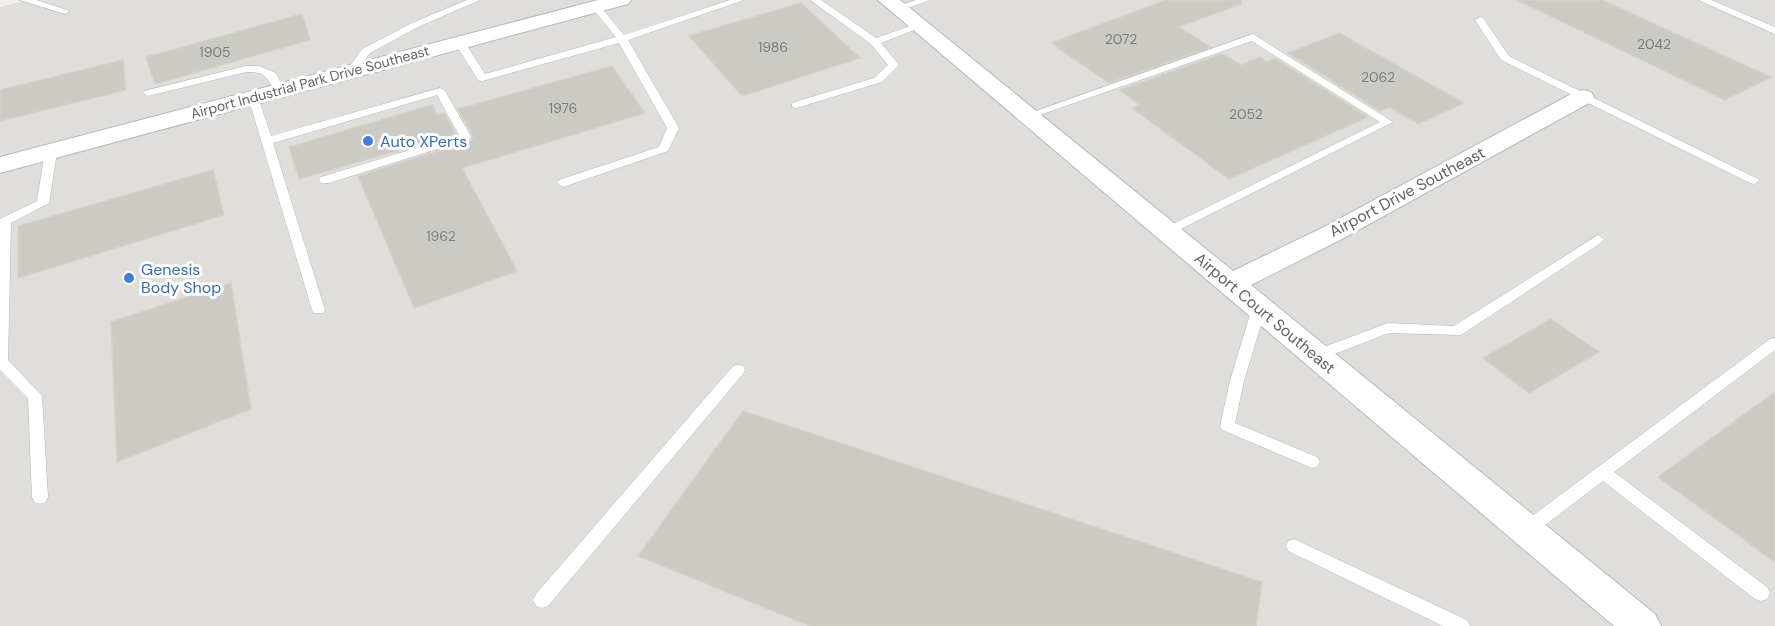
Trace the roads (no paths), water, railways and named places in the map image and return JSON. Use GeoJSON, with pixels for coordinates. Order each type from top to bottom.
{"type":"FeatureCollection","features":[{"type":"Feature","properties":{"kind":"street","name":"Airport Industrial Park Drive Southeast"},"geometry":{"type":"LineString","coordinates":[[0,165],[621,0]]}},
{"type":"Feature","properties":{"kind":"street","name":"Airport Court Southeast"},"geometry":{"type":"LineString","coordinates":[[893,4],[1642,626]]}},
{"type":"Feature","properties":{"kind":"street","name":"Airport Drive Southeast"},"geometry":{"type":"LineString","coordinates":[[1230,284],[1333,233],[1583,97]]}},
{"type":"Feature","properties":{"kind":"lane"},"geometry":{"type":"LineString","coordinates":[[25,0],[65,11]]}},
{"type":"Feature","properties":{"kind":"lane"},"geometry":{"type":"LineString","coordinates":[[351,72],[366,51],[415,25],[475,0]]}},
{"type":"Feature","properties":{"kind":"lane"},"geometry":{"type":"LineString","coordinates":[[460,43],[482,78],[588,50],[739,0]]}},
{"type":"Feature","properties":{"kind":"lane"},"geometry":{"type":"LineString","coordinates":[[796,105],[878,80],[894,65],[875,42],[815,0]]}},
{"type":"Feature","properties":{"kind":"lane"},"geometry":{"type":"LineString","coordinates":[[893,4],[926,0]]}},
{"type":"Feature","properties":{"kind":"lane"},"geometry":{"type":"LineString","coordinates":[[1703,0],[1775,31]]}},
{"type":"Feature","properties":{"kind":"lane"},"geometry":{"type":"LineString","coordinates":[[563,183],[664,149],[673,128],[621,38],[596,7]]}},
{"type":"Feature","properties":{"kind":"lane"},"geometry":{"type":"LineString","coordinates":[[1480,20],[1505,58],[1754,180]]}},
{"type":"Feature","properties":{"kind":"lane"},"geometry":{"type":"LineString","coordinates":[[875,42],[919,26]]}},
{"type":"Feature","properties":{"kind":"lane"},"geometry":{"type":"LineString","coordinates":[[1028,116],[1253,37],[1388,122],[1167,231]]}},
{"type":"Feature","properties":{"kind":"lane"},"geometry":{"type":"LineString","coordinates":[[148,93],[246,69],[259,69],[272,75],[279,90]]}},
{"type":"Feature","properties":{"kind":"lane"},"geometry":{"type":"LineString","coordinates":[[266,141],[440,91],[465,137],[325,180]]}},
{"type":"Feature","properties":{"kind":"lane"},"geometry":{"type":"LineString","coordinates":[[253,97],[318,310]]}},
{"type":"Feature","properties":{"kind":"lane"},"geometry":{"type":"LineString","coordinates":[[40,497],[35,396],[2,362],[5,221],[43,202],[51,152]]}},
{"type":"Feature","properties":{"kind":"lane"},"geometry":{"type":"LineString","coordinates":[[1316,356],[1388,328],[1456,332],[1598,239]]}},
{"type":"Feature","properties":{"kind":"lane"},"geometry":{"type":"LineString","coordinates":[[1259,308],[1237,381],[1227,426],[1312,462]]}},
{"type":"Feature","properties":{"kind":"lane"},"geometry":{"type":"LineString","coordinates":[[1526,530],[1775,343]]}},
{"type":"Feature","properties":{"kind":"lane"},"geometry":{"type":"LineString","coordinates":[[542,600],[738,370]]}},
{"type":"Feature","properties":{"kind":"lane"},"geometry":{"type":"LineString","coordinates":[[1602,471],[1761,593]]}},
{"type":"Feature","properties":{"kind":"lane"},"geometry":{"type":"LineString","coordinates":[[1294,546],[1461,626]]}},
{"type":"Feature","properties":{"kind":"place","name":"Auto XPerts"},"geometry":{"type":"Point","coordinates":[368,141]}},
{"type":"Feature","properties":{"kind":"place","name":"Genesis Body Shop"},"geometry":{"type":"Point","coordinates":[129,278]}}]}
